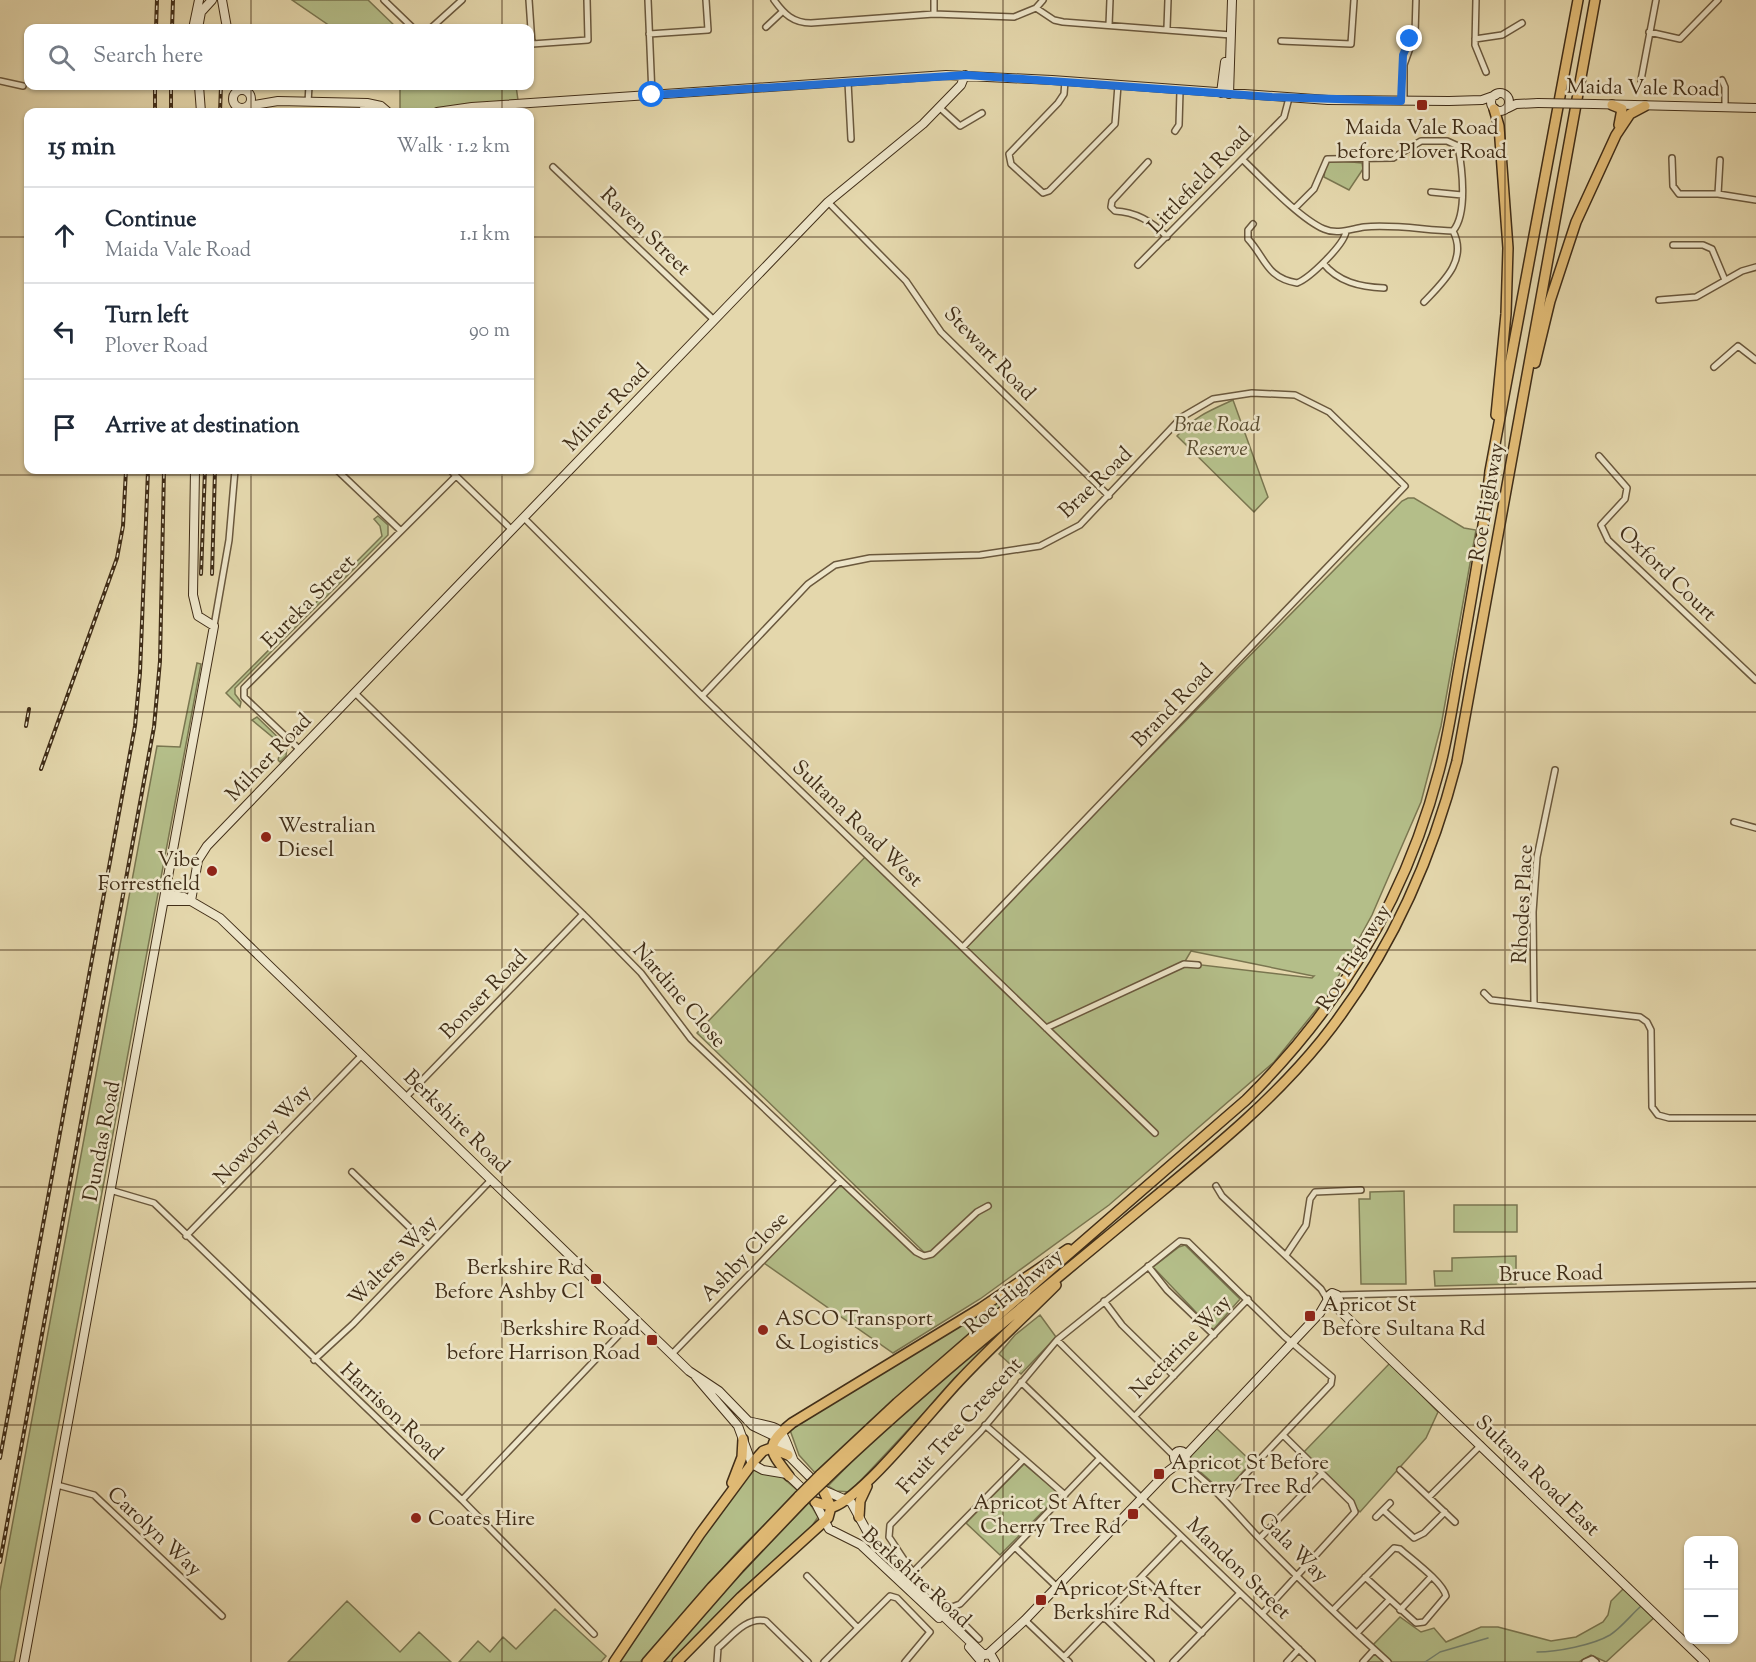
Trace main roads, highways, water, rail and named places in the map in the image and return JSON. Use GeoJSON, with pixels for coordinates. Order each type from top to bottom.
{"type":"FeatureCollection","features":[{"type":"Feature","properties":{"kind":"highway","name":"Roe Highway"},"geometry":{"type":"LineString","coordinates":[[823,1482],[897,1403],[1246,1100],[1291,1053],[1351,973],[1380,923],[1421,831],[1439,769],[1483,535],[1491,471],[1578,0]]}},
{"type":"Feature","properties":{"kind":"highway","name":"Roe Highway"},"geometry":{"type":"LineString","coordinates":[[647,1662],[727,1571],[802,1498],[823,1482],[931,1383],[1230,1134],[1280,1088],[1343,1011],[1398,921],[1432,845],[1456,761],[1595,0]]}},
{"type":"Feature","properties":{"kind":"highway"},"geometry":{"type":"LineString","coordinates":[[1612,105],[1623,110],[1616,135]]}},
{"type":"Feature","properties":{"kind":"highway"},"geometry":{"type":"LineString","coordinates":[[1521,408],[1550,301],[1576,222],[1616,135],[1630,114],[1645,106]]}},
{"type":"Feature","properties":{"kind":"highway"},"geometry":{"type":"LineString","coordinates":[[1491,471],[1506,314],[1508,248],[1499,126],[1493,108]]}},
{"type":"Feature","properties":{"kind":"highway"},"geometry":{"type":"LineString","coordinates":[[789,1476],[774,1458],[771,1448],[778,1431],[981,1308],[1100,1228]]}},
{"type":"Feature","properties":{"kind":"highway"},"geometry":{"type":"LineString","coordinates":[[815,1502],[831,1507],[846,1500],[874,1475],[976,1363],[1096,1246]]}},
{"type":"Feature","properties":{"kind":"highway"},"geometry":{"type":"LineString","coordinates":[[728,1495],[742,1457],[743,1439]]}},
{"type":"Feature","properties":{"kind":"highway"},"geometry":{"type":"LineString","coordinates":[[614,1662],[728,1495],[761,1453],[771,1448],[788,1455]]}},
{"type":"Feature","properties":{"kind":"highway"},"geometry":{"type":"LineString","coordinates":[[859,1517],[861,1496],[874,1475]]}},
{"type":"Feature","properties":{"kind":"highway"},"geometry":{"type":"LineString","coordinates":[[677,1662],[811,1533],[827,1525],[831,1507],[823,1482]]}},
{"type":"Feature","properties":{"kind":"highway","name":"Roe Highway"},"geometry":{"type":"LineString","coordinates":[[657,1662],[802,1498]]}},
{"type":"Feature","properties":{"kind":"main road"},"geometry":{"type":"LineString","coordinates":[[196,24],[195,12],[200,0]]}},
{"type":"Feature","properties":{"kind":"main road"},"geometry":{"type":"LineString","coordinates":[[197,24],[201,12],[212,0]]}},
{"type":"Feature","properties":{"kind":"main road"},"geometry":{"type":"LineString","coordinates":[[1225,94],[1230,0]]}},
{"type":"Feature","properties":{"kind":"main road"},"geometry":{"type":"LineString","coordinates":[[222,1],[226,24]]}},
{"type":"Feature","properties":{"kind":"main road"},"geometry":{"type":"LineString","coordinates":[[222,1],[231,24]]}},
{"type":"Feature","properties":{"kind":"main road"},"geometry":{"type":"LineString","coordinates":[[483,108],[962,75],[1287,98],[1449,101],[1482,100],[1505,94],[1509,102],[1506,110],[1501,112],[1493,108],[1449,101]]}},
{"type":"Feature","properties":{"kind":"main road","name":"Milner Road"},"geometry":{"type":"LineString","coordinates":[[191,901],[196,868],[201,853],[828,201],[906,140],[955,90],[962,75]]}},
{"type":"Feature","properties":{"kind":"main road"},"geometry":{"type":"LineString","coordinates":[[199,90],[201,108]]}},
{"type":"Feature","properties":{"kind":"main road"},"geometry":{"type":"LineString","coordinates":[[232,90],[232,98],[236,106],[278,101]]}},
{"type":"Feature","properties":{"kind":"main road"},"geometry":{"type":"LineString","coordinates":[[232,98],[238,90],[245,90],[256,97],[278,101],[377,105],[382,108]]}},
{"type":"Feature","properties":{"kind":"main road"},"geometry":{"type":"LineString","coordinates":[[245,90],[251,98],[248,106]]}},
{"type":"Feature","properties":{"kind":"main road","name":"Maida Vale Road"},"geometry":{"type":"LineString","coordinates":[[1505,94],[1538,103],[1756,108]]}},
{"type":"Feature","properties":{"kind":"main road"},"geometry":{"type":"LineString","coordinates":[[1493,108],[1492,100],[1496,95]]}},
{"type":"Feature","properties":{"kind":"main road","name":"Maida Vale Road"},"geometry":{"type":"LineString","coordinates":[[1506,110],[1516,104],[1528,102]]}},
{"type":"Feature","properties":{"kind":"main road"},"geometry":{"type":"LineString","coordinates":[[360,104],[370,108]]}},
{"type":"Feature","properties":{"kind":"main road","name":"Dundas Road"},"geometry":{"type":"LineString","coordinates":[[24,1662],[214,626],[202,621],[194,608],[195,474]]}},
{"type":"Feature","properties":{"kind":"main road","name":"Berkshire Road"},"geometry":{"type":"LineString","coordinates":[[165,898],[184,897],[220,918],[406,1096],[693,1373],[732,1417],[752,1464]]}},
{"type":"Feature","properties":{"kind":"main road","name":"Sultana Road East"},"geometry":{"type":"LineString","coordinates":[[987,1658],[1334,1300],[1705,1662]]}},
{"type":"Feature","properties":{"kind":"main road","name":"Berkshire Road"},"geometry":{"type":"LineString","coordinates":[[693,1373],[719,1391],[756,1429],[778,1431]]}},
{"type":"Feature","properties":{"kind":"main road","name":"Berkshire Road"},"geometry":{"type":"LineString","coordinates":[[778,1431],[797,1465]]}},
{"type":"Feature","properties":{"kind":"main road","name":"Berkshire Road"},"geometry":{"type":"LineString","coordinates":[[778,1431],[788,1455],[797,1465],[855,1506],[869,1535],[908,1580],[987,1658]]}},
{"type":"Feature","properties":{"kind":"main road"},"geometry":{"type":"LineString","coordinates":[[752,1464],[763,1470],[789,1476],[815,1502],[827,1525]]}},
{"type":"Feature","properties":{"kind":"main road","name":"Berkshire Road"},"geometry":{"type":"LineString","coordinates":[[827,1525],[861,1545],[987,1658]]}},
{"type":"Feature","properties":{"kind":"waterway"},"geometry":{"type":"LineString","coordinates":[[1537,1652],[1575,1647],[1603,1639],[1618,1629],[1641,1606]]}},
{"type":"Feature","properties":{"kind":"waterway"},"geometry":{"type":"LineString","coordinates":[[1425,1662],[1440,1652],[1488,1638]]}},
{"type":"Feature","properties":{"kind":"railway"},"geometry":{"type":"LineString","coordinates":[[156,24],[157,0]]}},
{"type":"Feature","properties":{"kind":"railway"},"geometry":{"type":"LineString","coordinates":[[172,24],[173,0]]}},
{"type":"Feature","properties":{"kind":"railway"},"geometry":{"type":"LineString","coordinates":[[155,90],[155,108]]}},
{"type":"Feature","properties":{"kind":"railway"},"geometry":{"type":"LineString","coordinates":[[171,90],[171,108]]}},
{"type":"Feature","properties":{"kind":"railway"},"geometry":{"type":"LineString","coordinates":[[220,108],[221,90]]}},
{"type":"Feature","properties":{"kind":"railway"},"geometry":{"type":"LineString","coordinates":[[41,769],[117,558],[123,526],[126,474]]}},
{"type":"Feature","properties":{"kind":"railway"},"geometry":{"type":"LineString","coordinates":[[0,1458],[135,726],[140,673],[148,474]]}},
{"type":"Feature","properties":{"kind":"railway"},"geometry":{"type":"LineString","coordinates":[[0,1562],[154,727],[160,661],[164,474]]}},
{"type":"Feature","properties":{"kind":"railway"},"geometry":{"type":"LineString","coordinates":[[201,574],[205,474]]}},
{"type":"Feature","properties":{"kind":"railway"},"geometry":{"type":"LineString","coordinates":[[212,574],[215,474]]}},
{"type":"Feature","properties":{"kind":"railway"},"geometry":{"type":"LineString","coordinates":[[26,726],[29,709]]}},
{"type":"Feature","properties":{"kind":"place","name":"Maida Vale Road before Plover Road"},"geometry":{"type":"Point","coordinates":[1422,105]}},
{"type":"Feature","properties":{"kind":"place","name":"Westralian Diesel"},"geometry":{"type":"Point","coordinates":[266,837]}},
{"type":"Feature","properties":{"kind":"place","name":"Vibe Forrestfield"},"geometry":{"type":"Point","coordinates":[212,871]}},
{"type":"Feature","properties":{"kind":"place","name":"Berkshire Rd Before Ashby Cl"},"geometry":{"type":"Point","coordinates":[596,1279]}},
{"type":"Feature","properties":{"kind":"place","name":"Apricot St Before Sultana Rd"},"geometry":{"type":"Point","coordinates":[1310,1316]}},
{"type":"Feature","properties":{"kind":"place","name":"ASCO Transport & Logistics"},"geometry":{"type":"Point","coordinates":[763,1330]}},
{"type":"Feature","properties":{"kind":"place","name":"Berkshire Road before Harrison Road"},"geometry":{"type":"Point","coordinates":[652,1340]}},
{"type":"Feature","properties":{"kind":"place","name":"Apricot St Before Cherry Tree Rd"},"geometry":{"type":"Point","coordinates":[1159,1474]}},
{"type":"Feature","properties":{"kind":"place","name":"Apricot St After Cherry Tree Rd"},"geometry":{"type":"Point","coordinates":[1133,1514]}},
{"type":"Feature","properties":{"kind":"place","name":"Coates Hire"},"geometry":{"type":"Point","coordinates":[416,1518]}},
{"type":"Feature","properties":{"kind":"place","name":"Apricot St After Berkshire Rd"},"geometry":{"type":"Point","coordinates":[1041,1600]}},
{"type":"Feature","properties":{"kind":"park label","name":"Brae Road Reserve"},"geometry":{"type":"Point","coordinates":[1217,436]}}]}
